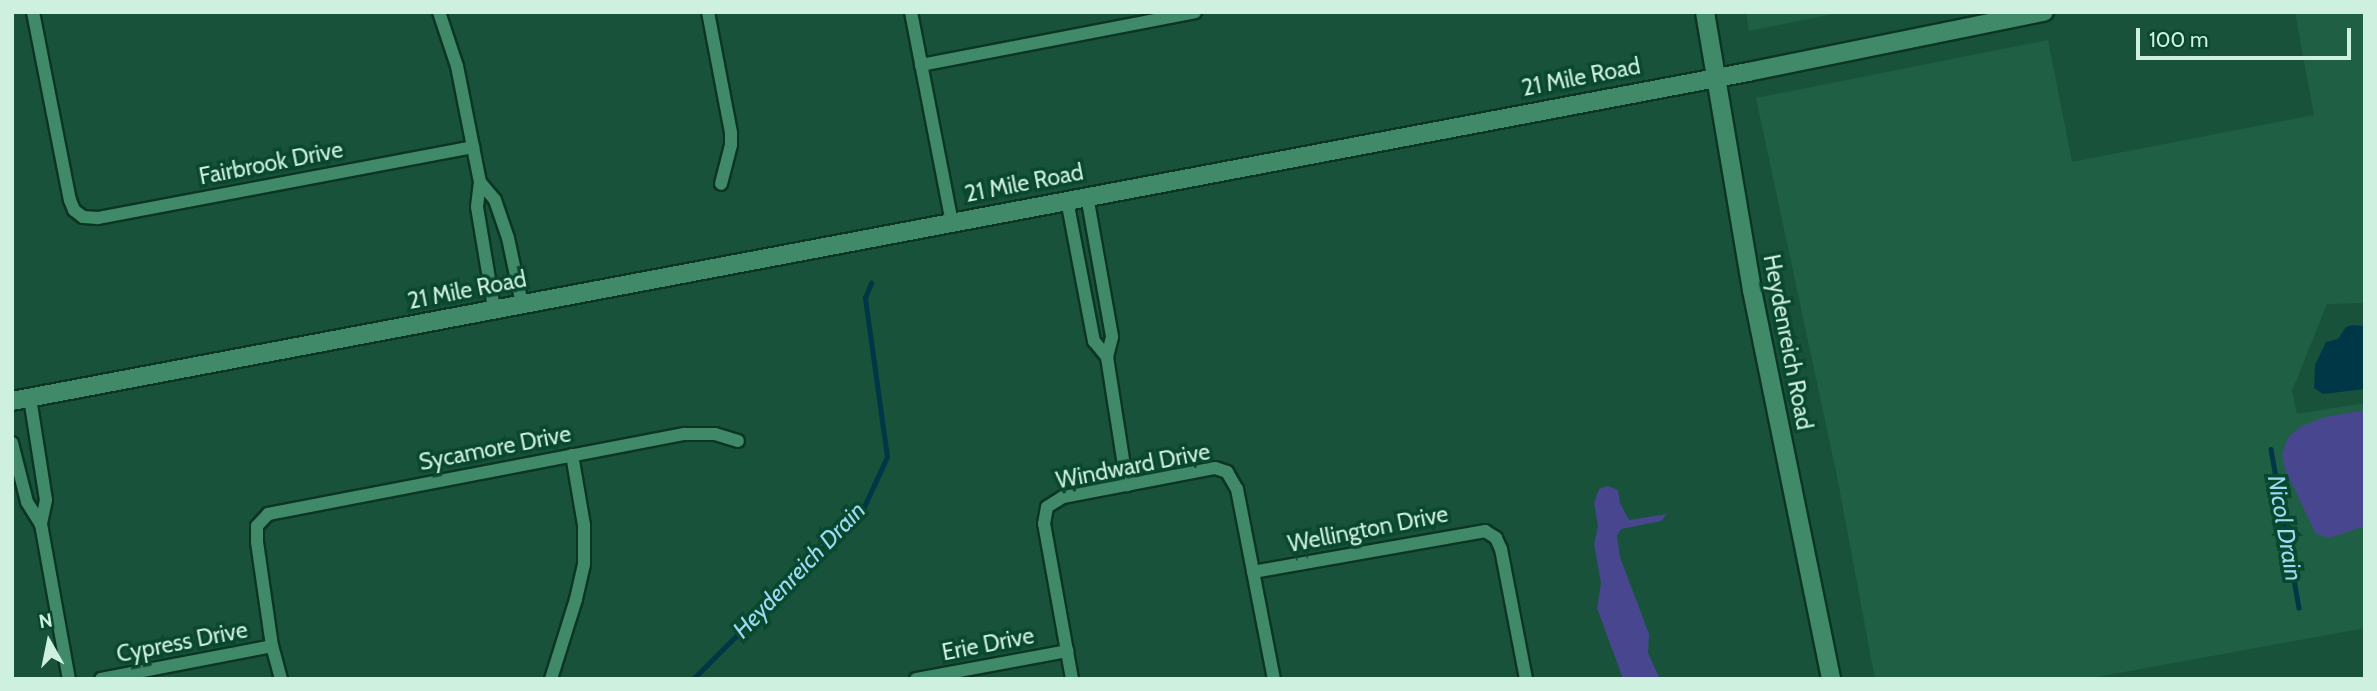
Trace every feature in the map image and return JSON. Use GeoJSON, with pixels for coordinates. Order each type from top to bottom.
{"type":"FeatureCollection","features":[{"type":"Feature","properties":{"kind":"street","name":"Fairbrook Drive"},"geometry":{"type":"LineString","coordinates":[[33,12],[69,200],[78,214],[98,218],[473,146]]}},
{"type":"Feature","properties":{"kind":"street"},"geometry":{"type":"LineString","coordinates":[[439,12],[457,66],[480,182],[477,207],[494,309]]}},
{"type":"Feature","properties":{"kind":"street"},"geometry":{"type":"LineString","coordinates":[[708,12],[731,132],[731,145],[721,184]]}},
{"type":"Feature","properties":{"kind":"street"},"geometry":{"type":"LineString","coordinates":[[911,12],[952,222]]}},
{"type":"Feature","properties":{"kind":"street"},"geometry":{"type":"LineString","coordinates":[[921,65],[1129,18],[1195,12]]}},
{"type":"Feature","properties":{"kind":"street","name":"Heydenreich Road"},"geometry":{"type":"LineString","coordinates":[[1706,12],[1752,290],[1831,679]]}},
{"type":"Feature","properties":{"kind":"street","name":"21 Mile Road"},"geometry":{"type":"LineString","coordinates":[[21,400],[1718,77],[2044,12]]}},
{"type":"Feature","properties":{"kind":"street"},"geometry":{"type":"LineString","coordinates":[[480,182],[495,201],[508,238],[522,304]]}},
{"type":"Feature","properties":{"kind":"street"},"geometry":{"type":"LineString","coordinates":[[1087,197],[1112,337],[1107,356],[1127,485]]}},
{"type":"Feature","properties":{"kind":"street"},"geometry":{"type":"LineString","coordinates":[[1067,200],[1094,341],[1107,356]]}},
{"type":"Feature","properties":{"kind":"street"},"geometry":{"type":"LineString","coordinates":[[21,400],[46,500],[41,524],[69,679]]}},
{"type":"Feature","properties":{"kind":"street","name":"Sycamore Drive"},"geometry":{"type":"LineString","coordinates":[[272,646],[257,526],[261,520],[277,511],[684,434],[716,435],[738,441]]}},
{"type":"Feature","properties":{"kind":"street"},"geometry":{"type":"LineString","coordinates":[[12,443],[27,502],[41,524]]}},
{"type":"Feature","properties":{"kind":"street"},"geometry":{"type":"LineString","coordinates":[[551,679],[584,564],[584,525],[572,455]]}},
{"type":"Feature","properties":{"kind":"street","name":"Windward Drive"},"geometry":{"type":"LineString","coordinates":[[1067,651],[1044,524],[1047,507],[1063,497],[1209,469],[1227,472],[1237,489],[1253,572]]}},
{"type":"Feature","properties":{"kind":"street","name":"Wellington Drive"},"geometry":{"type":"LineString","coordinates":[[1253,572],[1471,531],[1491,534],[1501,549],[1526,679]]}},
{"type":"Feature","properties":{"kind":"street"},"geometry":{"type":"LineString","coordinates":[[1253,572],[1274,679]]}},
{"type":"Feature","properties":{"kind":"street"},"geometry":{"type":"LineString","coordinates":[[272,646],[281,679]]}},
{"type":"Feature","properties":{"kind":"street","name":"Cypress Drive"},"geometry":{"type":"LineString","coordinates":[[101,679],[272,646]]}},
{"type":"Feature","properties":{"kind":"street"},"geometry":{"type":"LineString","coordinates":[[1067,651],[1072,679]]}},
{"type":"Feature","properties":{"kind":"street","name":"Erie Drive"},"geometry":{"type":"LineString","coordinates":[[916,679],[1067,651]]}},
{"type":"Feature","properties":{"kind":"shaded area"},"geometry":{"type":"Polygon","coordinates":[[[1746,12],[1843,12],[1749,31],[1746,12]]]}},
{"type":"Feature","properties":{"kind":"shaded area"},"geometry":{"type":"Polygon","coordinates":[[[2295,12],[2365,12],[2365,303],[2327,304],[2292,391],[2297,414],[2365,403],[2365,628],[2086,679],[1875,679],[1837,476],[1756,98],[2048,40],[2072,162],[2314,115],[2295,12]]]}},
{"type":"Feature","properties":{"kind":"shaded area"},"geometry":{"type":"Polygon","coordinates":[[[2365,410],[2365,526],[2329,538],[2316,534],[2285,469],[2282,454],[2288,437],[2302,426],[2325,417],[2365,410]]]}},
{"type":"Feature","properties":{"kind":"shaded area"},"geometry":{"type":"Polygon","coordinates":[[[1608,486],[1618,490],[1620,503],[1629,520],[1667,514],[1661,521],[1621,529],[1617,536],[1620,557],[1649,634],[1648,653],[1659,677],[1665,679],[1623,679],[1597,608],[1601,583],[1594,544],[1598,526],[1594,503],[1599,489],[1608,486]]]}},
{"type":"Feature","properties":{"kind":"water"},"geometry":{"type":"Polygon","coordinates":[[[2365,326],[2365,389],[2323,394],[2314,388],[2315,365],[2326,342],[2338,339],[2346,327],[2365,326]]]}},
{"type":"Feature","properties":{"kind":"waterway","name":"Heydenreich Drain"},"geometry":{"type":"LineString","coordinates":[[693,679],[863,509],[887,457],[865,298],[871,283]]}},
{"type":"Feature","properties":{"kind":"waterway","name":"Nicol Drain"},"geometry":{"type":"LineString","coordinates":[[2271,449],[2299,608]]}}]}
